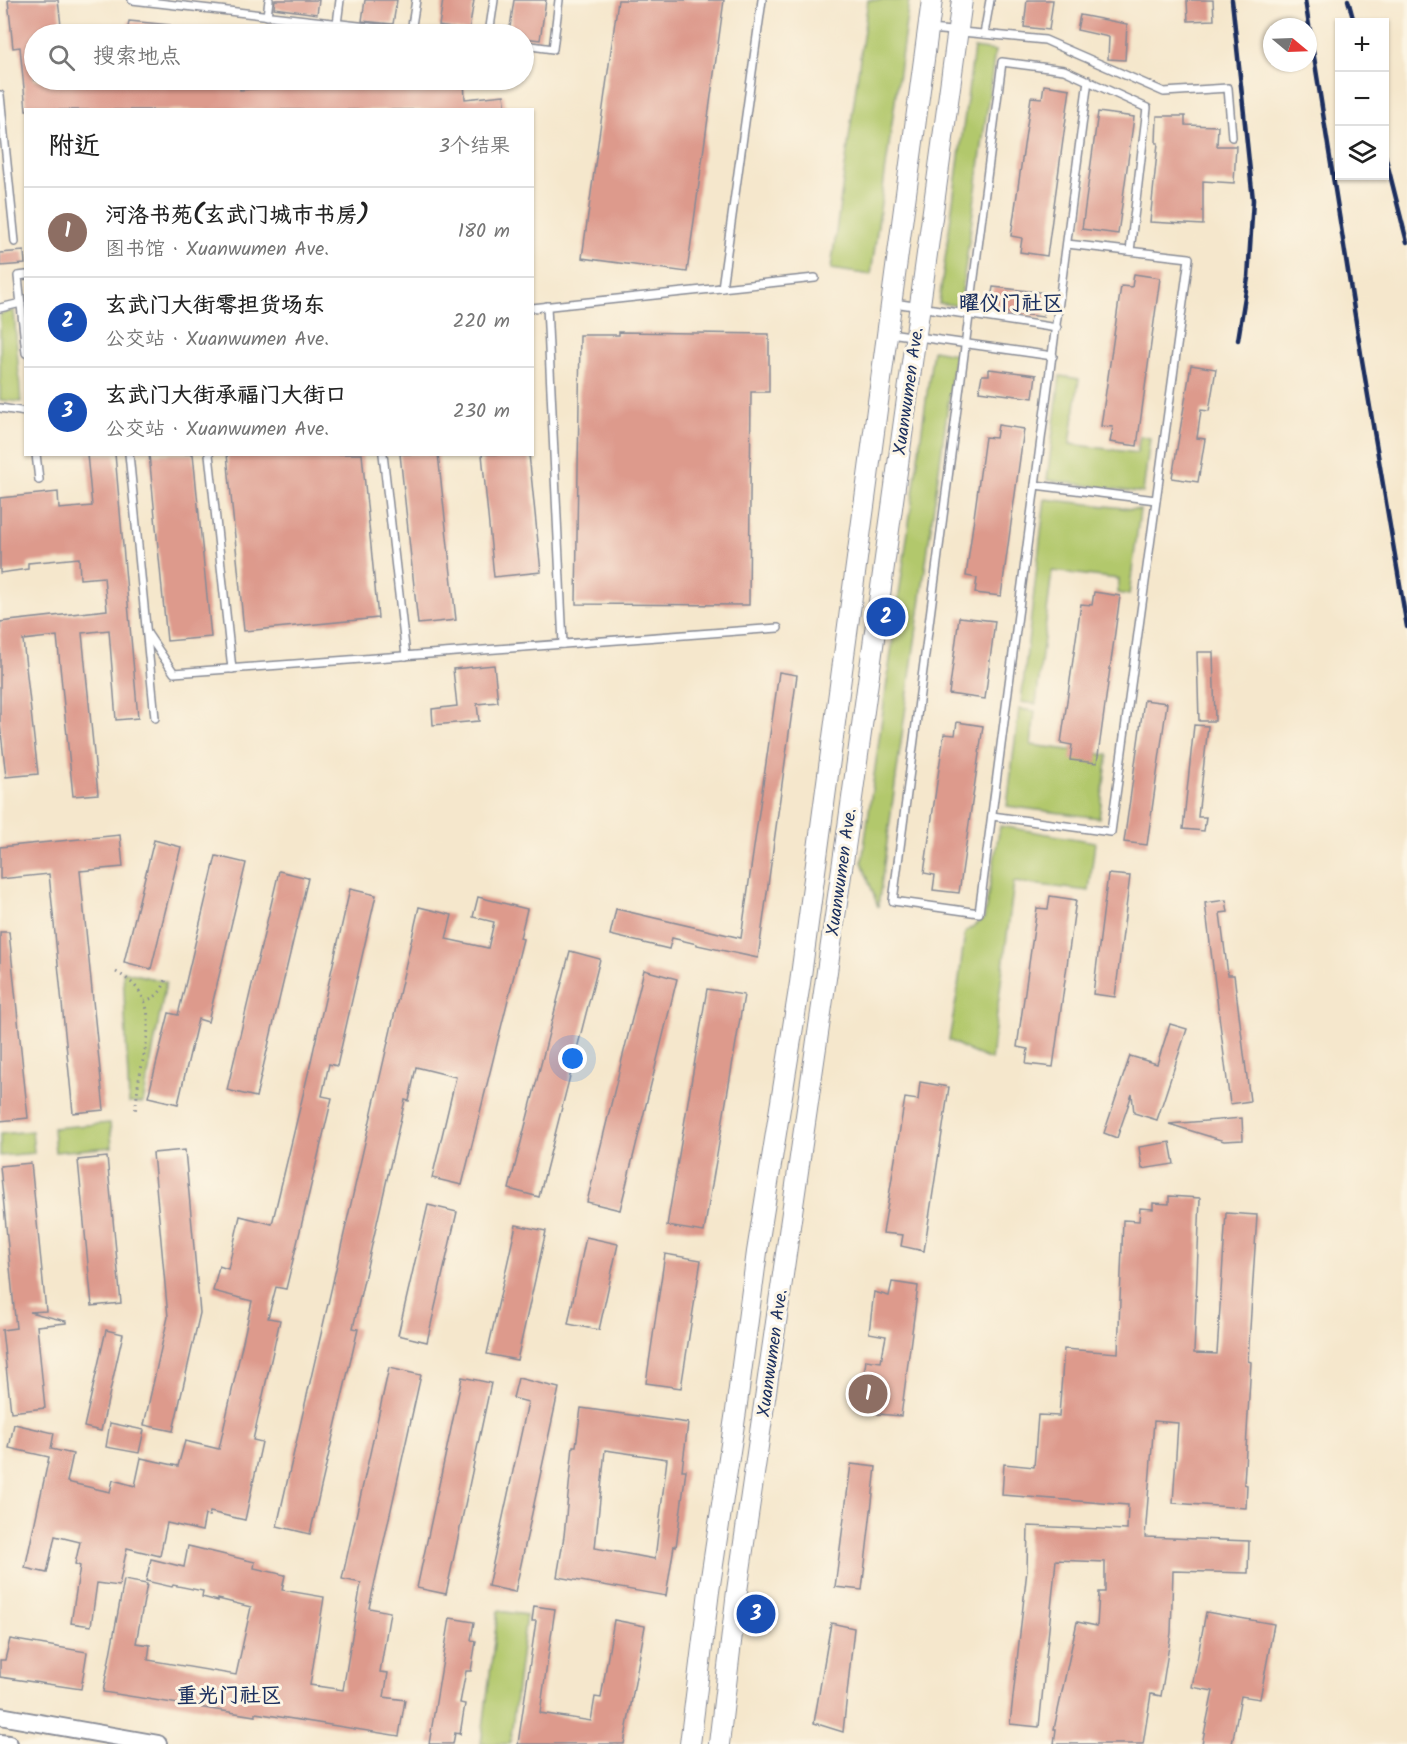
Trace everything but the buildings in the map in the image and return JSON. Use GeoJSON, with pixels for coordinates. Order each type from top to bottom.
{"type":"FeatureCollection","features":[{"type":"Feature","properties":{"kind":"main road","name":"Xuanwumen Ave."},"geometry":{"type":"LineString","coordinates":[[690,1744],[709,1591],[757,1252],[800,983],[932,0]]}},
{"type":"Feature","properties":{"kind":"main road","name":"Xuanwumen Ave."},"geometry":{"type":"LineString","coordinates":[[719,1744],[737,1591],[848,827],[962,0]]}},
{"type":"Feature","properties":{"kind":"street"},"geometry":{"type":"LineString","coordinates":[[0,1716],[158,1744]]}},
{"type":"Feature","properties":{"kind":"street"},"geometry":{"type":"LineString","coordinates":[[0,1743],[9,1744]]}},
{"type":"Feature","properties":{"kind":"lane"},"geometry":{"type":"LineString","coordinates":[[132,0],[337,24],[340,0]]}},
{"type":"Feature","properties":{"kind":"lane"},"geometry":{"type":"LineString","coordinates":[[208,9],[209,0]]}},
{"type":"Feature","properties":{"kind":"lane"},"geometry":{"type":"LineString","coordinates":[[267,16],[269,0]]}},
{"type":"Feature","properties":{"kind":"lane"},"geometry":{"type":"LineString","coordinates":[[412,24],[416,0]]}},
{"type":"Feature","properties":{"kind":"lane"},"geometry":{"type":"LineString","coordinates":[[490,24],[494,0]]}},
{"type":"Feature","properties":{"kind":"lane"},"geometry":{"type":"LineString","coordinates":[[534,46],[553,49],[559,0]]}},
{"type":"Feature","properties":{"kind":"lane"},"geometry":{"type":"LineString","coordinates":[[722,288],[762,0]]}},
{"type":"Feature","properties":{"kind":"lane"},"geometry":{"type":"LineString","coordinates":[[984,34],[990,0]]}},
{"type":"Feature","properties":{"kind":"lane"},"geometry":{"type":"LineString","coordinates":[[927,28],[1045,40],[1164,92],[1228,88],[1232,137]]}},
{"type":"Feature","properties":{"kind":"lane"},"geometry":{"type":"LineString","coordinates":[[1088,81],[980,912],[893,901],[1002,62],[1064,70],[1147,108],[1130,251]]}},
{"type":"Feature","properties":{"kind":"lane"},"geometry":{"type":"LineString","coordinates":[[0,95],[15,242]]}},
{"type":"Feature","properties":{"kind":"lane"},"geometry":{"type":"LineString","coordinates":[[992,816],[1111,832],[1189,258],[1066,244]]}},
{"type":"Feature","properties":{"kind":"lane"},"geometry":{"type":"LineString","coordinates":[[24,275],[18,276],[24,333]]}},
{"type":"Feature","properties":{"kind":"lane"},"geometry":{"type":"LineString","coordinates":[[534,308],[815,278]]}},
{"type":"Feature","properties":{"kind":"lane"},"geometry":{"type":"LineString","coordinates":[[892,302],[1056,328]]}},
{"type":"Feature","properties":{"kind":"lane"},"geometry":{"type":"LineString","coordinates":[[0,308],[21,303]]}},
{"type":"Feature","properties":{"kind":"lane"},"geometry":{"type":"LineString","coordinates":[[547,306],[563,644]]}},
{"type":"Feature","properties":{"kind":"lane"},"geometry":{"type":"LineString","coordinates":[[888,333],[1053,356]]}},
{"type":"Feature","properties":{"kind":"lane"},"geometry":{"type":"LineString","coordinates":[[0,408],[24,412]]}},
{"type":"Feature","properties":{"kind":"lane"},"geometry":{"type":"LineString","coordinates":[[36,456],[39,480]]}},
{"type":"Feature","properties":{"kind":"lane"},"geometry":{"type":"LineString","coordinates":[[129,456],[155,718]]}},
{"type":"Feature","properties":{"kind":"lane"},"geometry":{"type":"LineString","coordinates":[[209,456],[232,669]]}},
{"type":"Feature","properties":{"kind":"lane"},"geometry":{"type":"LineString","coordinates":[[382,456],[406,656]]}},
{"type":"Feature","properties":{"kind":"lane"},"geometry":{"type":"LineString","coordinates":[[1035,485],[1156,500]]}},
{"type":"Feature","properties":{"kind":"lane"},"geometry":{"type":"LineString","coordinates":[[147,633],[174,673],[778,628]]}},
{"type":"Feature","properties":{"kind":"path"},"geometry":{"type":"LineString","coordinates":[[116,972],[140,990],[147,1007],[149,1029],[139,1078],[135,1113]]}},
{"type":"Feature","properties":{"kind":"path"},"geometry":{"type":"LineString","coordinates":[[144,1001],[153,999],[161,993],[167,976]]}},
{"type":"Feature","properties":{"kind":"green space"},"geometry":{"type":"Polygon","coordinates":[[[868,0],[909,0],[871,275],[831,269],[868,0]]]}},
{"type":"Feature","properties":{"kind":"green space"},"geometry":{"type":"Polygon","coordinates":[[[974,48],[995,51],[960,306],[939,303],[974,48]]]}},
{"type":"Feature","properties":{"kind":"green space"},"geometry":{"type":"Polygon","coordinates":[[[14,310],[21,402],[0,400],[0,314],[14,310]]]}},
{"type":"Feature","properties":{"kind":"green space"},"geometry":{"type":"Polygon","coordinates":[[[933,350],[955,354],[878,907],[862,862],[933,350]]]}},
{"type":"Feature","properties":{"kind":"green space"},"geometry":{"type":"Polygon","coordinates":[[[1060,376],[1079,379],[1070,444],[1137,453],[1140,436],[1150,438],[1143,493],[1047,480],[1060,376]]]}},
{"type":"Feature","properties":{"kind":"green space"},"geometry":{"type":"Polygon","coordinates":[[[1045,499],[1140,510],[1129,595],[1118,593],[1119,579],[1052,571],[1036,704],[1021,702],[1045,499]]]}},
{"type":"Feature","properties":{"kind":"green space"},"geometry":{"type":"Polygon","coordinates":[[[1019,709],[1035,711],[1031,745],[1108,755],[1099,818],[1007,806],[1019,709]]]}},
{"type":"Feature","properties":{"kind":"green space"},"geometry":{"type":"Polygon","coordinates":[[[1000,826],[1095,842],[1089,891],[1014,882],[991,1060],[949,1040],[965,932],[984,919],[1000,826]]]}},
{"type":"Feature","properties":{"kind":"green space"},"geometry":{"type":"Polygon","coordinates":[[[123,971],[166,982],[143,1103],[129,1103],[123,971]]]}},
{"type":"Feature","properties":{"kind":"green space"},"geometry":{"type":"Polygon","coordinates":[[[110,1123],[112,1147],[55,1152],[53,1128],[110,1123]]]}},
{"type":"Feature","properties":{"kind":"green space"},"geometry":{"type":"Polygon","coordinates":[[[32,1131],[34,1153],[0,1156],[0,1134],[32,1131]]]}},
{"type":"Feature","properties":{"kind":"green space"},"geometry":{"type":"Polygon","coordinates":[[[498,1611],[526,1615],[510,1744],[481,1744],[498,1611]]]}},
{"type":"Feature","properties":{"kind":"railway"},"geometry":{"type":"LineString","coordinates":[[1232,0],[1253,200],[1248,278],[1238,340]]}},
{"type":"Feature","properties":{"kind":"railway"},"geometry":{"type":"LineString","coordinates":[[1305,0],[1407,627]]}},
{"type":"Feature","properties":{"kind":"railway"},"geometry":{"type":"LineString","coordinates":[[1348,0],[1353,18]]}},
{"type":"Feature","properties":{"kind":"railway"},"geometry":{"type":"LineString","coordinates":[[1389,171],[1407,242]]}},
{"type":"Feature","properties":{"kind":"place","name":"玄武门大街零担货场东"},"geometry":{"type":"Point","coordinates":[886,617]}},
{"type":"Feature","properties":{"kind":"place","name":"河洛书苑(玄武门城市书房)"},"geometry":{"type":"Point","coordinates":[868,1394]}},
{"type":"Feature","properties":{"kind":"place","name":"玄武门大街承福门大街口"},"geometry":{"type":"Point","coordinates":[756,1614]}},
{"type":"Feature","properties":{"kind":"district","name":"曜仪门社区"},"geometry":{"type":"Point","coordinates":[1011,303]}},
{"type":"Feature","properties":{"kind":"district","name":"重光门社区"},"geometry":{"type":"Point","coordinates":[229,1695]}}]}
